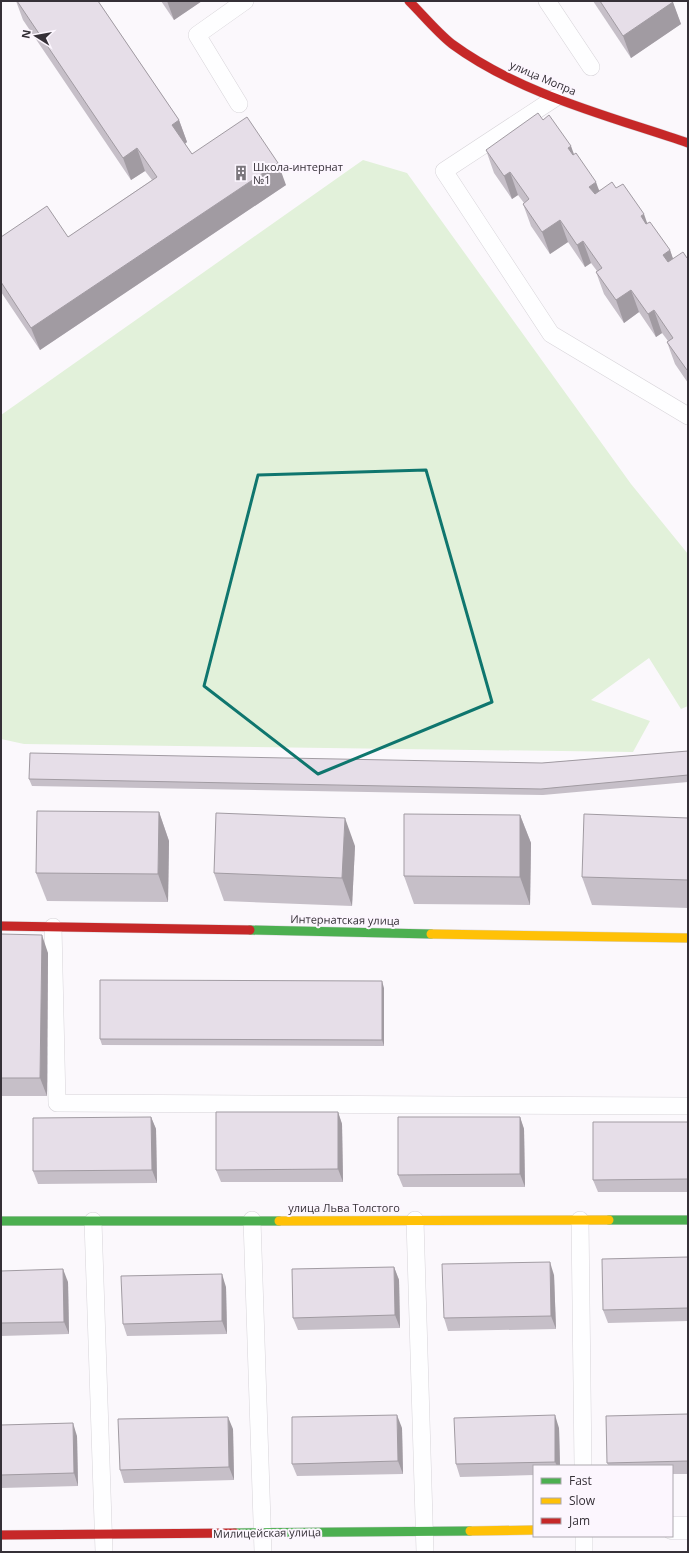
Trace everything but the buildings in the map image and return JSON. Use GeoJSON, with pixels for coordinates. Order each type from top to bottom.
{"type":"FeatureCollection","features":[{"type":"Feature","properties":{"kind":"street","name":"улица Мопра"},"geometry":{"type":"LineString","coordinates":[[409,1],[451,43],[476,60],[502,74],[555,98],[688,143]]}},
{"type":"Feature","properties":{"kind":"street","name":"Интернатская улица"},"geometry":{"type":"LineString","coordinates":[[1,926],[688,938]]}},
{"type":"Feature","properties":{"kind":"street","name":"улица Льва Толстого"},"geometry":{"type":"LineString","coordinates":[[1,1221],[688,1220]]}},
{"type":"Feature","properties":{"kind":"street"},"geometry":{"type":"LineString","coordinates":[[673,1528],[688,1528]]}},
{"type":"Feature","properties":{"kind":"street","name":"Милицейская улица"},"geometry":{"type":"LineString","coordinates":[[1,1535],[533,1530]]}},
{"type":"Feature","properties":{"kind":"lane"},"geometry":{"type":"LineString","coordinates":[[239,104],[197,35],[245,1]]}},
{"type":"Feature","properties":{"kind":"lane"},"geometry":{"type":"LineString","coordinates":[[547,1],[591,67]]}},
{"type":"Feature","properties":{"kind":"lane"},"geometry":{"type":"LineString","coordinates":[[555,98],[444,171],[551,334],[688,416]]}},
{"type":"Feature","properties":{"kind":"lane"},"geometry":{"type":"LineString","coordinates":[[53,927],[58,1103],[688,1106]]}},
{"type":"Feature","properties":{"kind":"lane"},"geometry":{"type":"LineString","coordinates":[[252,1220],[263,1552]]}},
{"type":"Feature","properties":{"kind":"lane"},"geometry":{"type":"LineString","coordinates":[[415,1220],[425,1552]]}},
{"type":"Feature","properties":{"kind":"lane"},"geometry":{"type":"LineString","coordinates":[[580,1220],[583,1465]]}},
{"type":"Feature","properties":{"kind":"lane"},"geometry":{"type":"LineString","coordinates":[[93,1221],[104,1552]]}},
{"type":"Feature","properties":{"kind":"lane"},"geometry":{"type":"LineString","coordinates":[[584,1537],[584,1552]]}},
{"type":"Feature","properties":{"kind":"highlighted area"},"geometry":{"type":"Polygon","coordinates":[[[426,470],[492,702],[318,774],[204,686],[258,475],[426,470]]]}},
{"type":"Feature","properties":{"kind":"green space"},"geometry":{"type":"Polygon","coordinates":[[[363,160],[407,173],[631,484],[688,554],[688,706],[681,709],[649,658],[591,700],[650,721],[633,752],[24,744],[1,739],[1,415],[363,160]]]}},
{"type":"Feature","properties":{"kind":"traffic: fast"},"geometry":{"type":"LineString","coordinates":[[250,930],[431,934]]}},
{"type":"Feature","properties":{"kind":"traffic: fast"},"geometry":{"type":"LineString","coordinates":[[609,1220],[688,1220]]}},
{"type":"Feature","properties":{"kind":"traffic: fast"},"geometry":{"type":"LineString","coordinates":[[1,1221],[279,1221]]}},
{"type":"Feature","properties":{"kind":"traffic: fast"},"geometry":{"type":"LineString","coordinates":[[235,1533],[470,1531]]}},
{"type":"Feature","properties":{"kind":"traffic: slow"},"geometry":{"type":"LineString","coordinates":[[431,934],[688,938]]}},
{"type":"Feature","properties":{"kind":"traffic: slow"},"geometry":{"type":"LineString","coordinates":[[279,1221],[609,1220]]}},
{"type":"Feature","properties":{"kind":"traffic: slow"},"geometry":{"type":"LineString","coordinates":[[470,1531],[533,1530]]}},
{"type":"Feature","properties":{"kind":"traffic: jam"},"geometry":{"type":"LineString","coordinates":[[409,1],[435,29],[452,44],[478,62],[506,77],[566,102],[688,143]]}},
{"type":"Feature","properties":{"kind":"traffic: jam"},"geometry":{"type":"LineString","coordinates":[[1,926],[250,930]]}},
{"type":"Feature","properties":{"kind":"traffic: jam"},"geometry":{"type":"LineString","coordinates":[[1,1535],[235,1533]]}},
{"type":"Feature","properties":{"kind":"place","name":"Школа-интернат №1"},"geometry":{"type":"Point","coordinates":[241,173]}}]}
